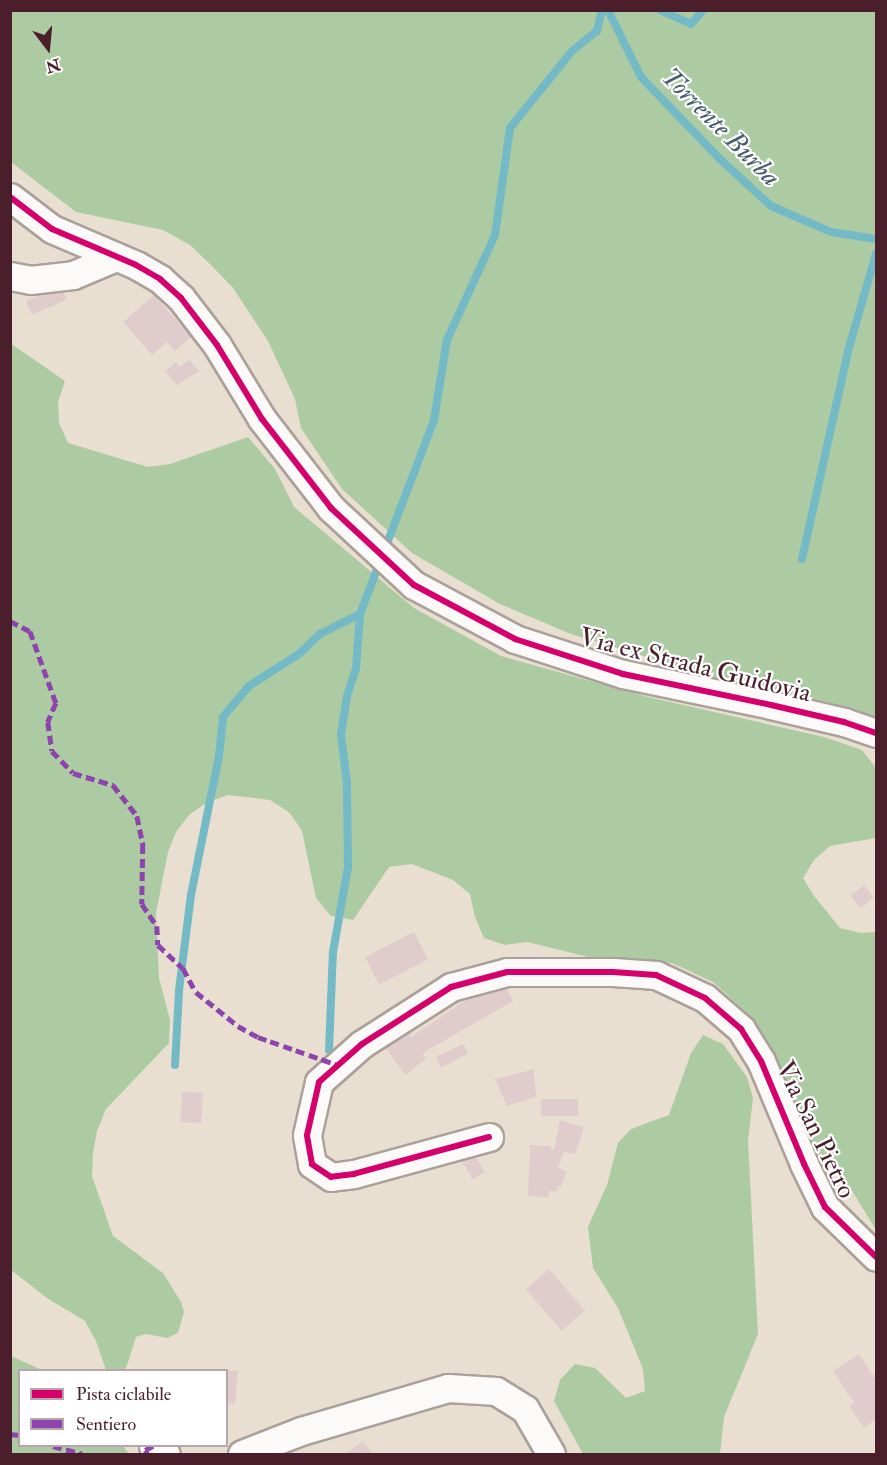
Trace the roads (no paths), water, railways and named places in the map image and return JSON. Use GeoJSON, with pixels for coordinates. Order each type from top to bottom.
{"type":"FeatureCollection","features":[{"type":"Feature","properties":{"kind":"street","name":"Via ex Strada Guidovia"},"geometry":{"type":"LineString","coordinates":[[10,197],[52,229],[136,265],[160,279],[181,298],[217,345],[262,419],[331,508],[414,585],[515,639],[623,674],[823,717],[876,733]]}},
{"type":"Feature","properties":{"kind":"street"},"geometry":{"type":"LineString","coordinates":[[10,276],[30,280],[73,275],[116,256]]}},
{"type":"Feature","properties":{"kind":"street","name":"Via San Pietro"},"geometry":{"type":"LineString","coordinates":[[489,1137],[354,1174],[331,1177],[312,1164],[307,1135],[319,1082],[362,1044],[451,987],[507,972],[613,972],[656,975],[705,998],[741,1029],[761,1060],[804,1164],[825,1207],[876,1257]]}},
{"type":"Feature","properties":{"kind":"street"},"geometry":{"type":"LineString","coordinates":[[242,1455],[302,1431],[448,1388],[496,1391],[525,1409],[551,1455]]}},
{"type":"Feature","properties":{"kind":"waterway"},"geometry":{"type":"LineString","coordinates":[[175,1065],[179,990],[191,895],[219,756],[223,717],[249,686],[299,654],[320,634],[360,614],[434,420],[447,340],[495,235],[510,128],[571,52],[597,31],[602,10]]}},
{"type":"Feature","properties":{"kind":"waterway","name":"Torrente Burba"},"geometry":{"type":"LineString","coordinates":[[608,10],[641,77],[720,159],[771,206],[831,232],[876,239]]}},
{"type":"Feature","properties":{"kind":"waterway"},"geometry":{"type":"LineString","coordinates":[[660,10],[691,24],[703,10]]}},
{"type":"Feature","properties":{"kind":"waterway"},"geometry":{"type":"LineString","coordinates":[[802,559],[848,351],[876,254]]}},
{"type":"Feature","properties":{"kind":"waterway"},"geometry":{"type":"LineString","coordinates":[[329,1050],[333,952],[348,867],[347,783],[341,734],[347,696],[356,669],[360,614]]}}]}
